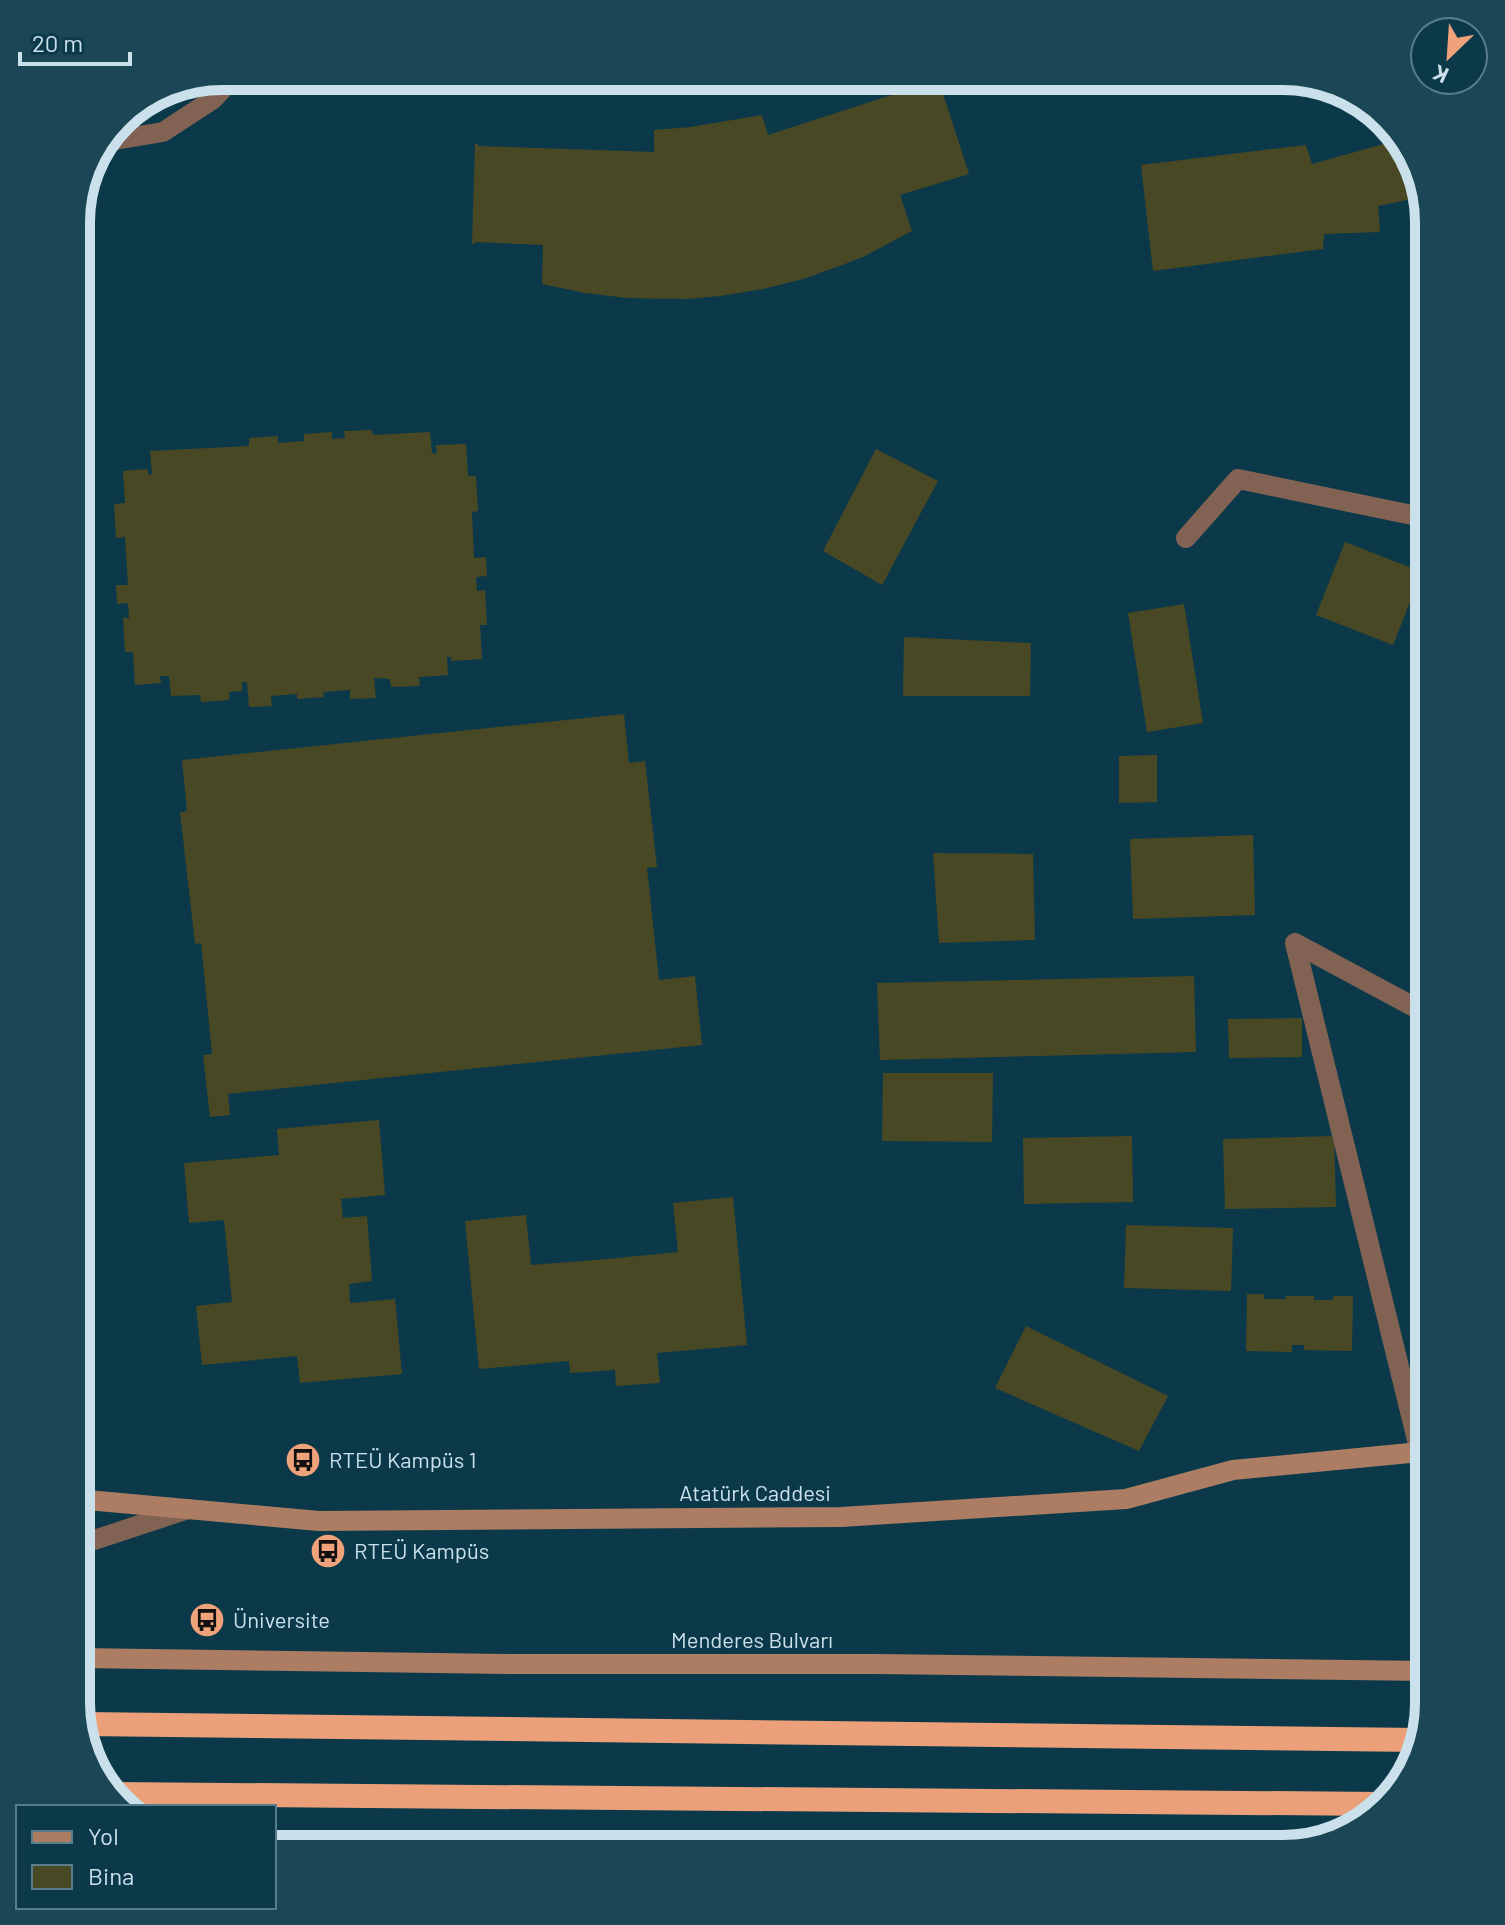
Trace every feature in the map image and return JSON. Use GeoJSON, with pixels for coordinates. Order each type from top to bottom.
{"type":"FeatureCollection","features":[{"type":"Feature","properties":{"kind":"highway"},"geometry":{"type":"LineString","coordinates":[[93,1724],[1409,1740]]}},
{"type":"Feature","properties":{"kind":"highway"},"geometry":{"type":"LineString","coordinates":[[127,1794],[1368,1804]]}},
{"type":"Feature","properties":{"kind":"street"},"geometry":{"type":"LineString","coordinates":[[120,139],[163,132],[212,100],[222,90]]}},
{"type":"Feature","properties":{"kind":"street"},"geometry":{"type":"LineString","coordinates":[[1186,538],[1238,479],[1415,516]]}},
{"type":"Feature","properties":{"kind":"street"},"geometry":{"type":"LineString","coordinates":[[1415,1007],[1295,943],[1415,1417]]}},
{"type":"Feature","properties":{"kind":"street","name":"Atatürk Caddesi"},"geometry":{"type":"LineString","coordinates":[[90,1500],[319,1521],[841,1517],[1126,1499],[1233,1470],[1415,1454]]}},
{"type":"Feature","properties":{"kind":"street"},"geometry":{"type":"LineString","coordinates":[[90,1541],[188,1509]]}},
{"type":"Feature","properties":{"kind":"street","name":"Menderes Bulvarı"},"geometry":{"type":"LineString","coordinates":[[90,1658],[1415,1671]]}},
{"type":"Feature","properties":{"kind":"building"},"geometry":{"type":"Polygon","coordinates":[[[907,90],[942,90],[969,174],[900,195],[912,231],[863,257],[803,279],[720,296],[627,298],[542,284],[543,245],[472,244],[475,144],[654,152],[654,130],[762,115],[768,135],[907,90]]]}},
{"type":"Feature","properties":{"kind":"building"},"geometry":{"type":"Polygon","coordinates":[[[1388,143],[1401,164],[1413,199],[1378,206],[1380,232],[1324,234],[1323,249],[1153,271],[1141,165],[1306,145],[1312,164],[1388,143]]]}},
{"type":"Feature","properties":{"kind":"building"},"geometry":{"type":"Polygon","coordinates":[[[372,430],[373,435],[430,432],[432,453],[437,454],[436,445],[466,444],[468,476],[476,476],[478,511],[472,512],[474,558],[486,557],[487,576],[476,577],[477,591],[485,590],[487,625],[480,625],[482,659],[451,661],[451,657],[447,657],[448,675],[419,677],[420,686],[391,687],[390,679],[374,678],[376,698],[350,699],[350,690],[323,692],[324,697],[297,699],[297,694],[271,696],[272,706],[249,707],[247,682],[242,682],[242,691],[229,692],[229,700],[201,702],[200,695],[171,696],[169,676],[160,676],[161,683],[135,685],[133,652],[125,652],[123,618],[129,618],[128,603],[117,604],[116,585],[128,585],[125,537],[116,538],[114,504],[125,503],[123,471],[148,469],[148,475],[152,474],[150,451],[249,446],[249,438],[278,436],[278,443],[304,441],[304,434],[332,432],[332,439],[345,438],[344,431],[372,430]]]}},
{"type":"Feature","properties":{"kind":"building"},"geometry":{"type":"Polygon","coordinates":[[[876,449],[938,481],[882,585],[823,551],[876,449]]]}},
{"type":"Feature","properties":{"kind":"building"},"geometry":{"type":"Polygon","coordinates":[[[1345,542],[1415,569],[1415,590],[1393,645],[1316,615],[1345,542]]]}},
{"type":"Feature","properties":{"kind":"building"},"geometry":{"type":"Polygon","coordinates":[[[1184,604],[1203,723],[1147,732],[1128,613],[1184,604]]]}},
{"type":"Feature","properties":{"kind":"building"},"geometry":{"type":"Polygon","coordinates":[[[904,637],[1031,643],[1030,696],[903,696],[904,637]]]}},
{"type":"Feature","properties":{"kind":"building"},"geometry":{"type":"Polygon","coordinates":[[[624,714],[629,763],[645,761],[657,867],[647,868],[659,980],[695,976],[702,1045],[228,1094],[230,1115],[210,1117],[203,1055],[212,1054],[201,943],[195,944],[180,812],[187,811],[182,760],[624,714]]]}},
{"type":"Feature","properties":{"kind":"building"},"geometry":{"type":"Polygon","coordinates":[[[1157,755],[1157,802],[1119,803],[1119,756],[1157,755]]]}},
{"type":"Feature","properties":{"kind":"building"},"geometry":{"type":"Polygon","coordinates":[[[1253,835],[1255,915],[1133,919],[1130,839],[1253,835]]]}},
{"type":"Feature","properties":{"kind":"building"},"geometry":{"type":"Polygon","coordinates":[[[933,853],[1033,854],[1035,940],[939,943],[933,853]]]}},
{"type":"Feature","properties":{"kind":"building"},"geometry":{"type":"Polygon","coordinates":[[[1194,976],[1196,1052],[880,1060],[877,983],[1194,976]]]}},
{"type":"Feature","properties":{"kind":"building"},"geometry":{"type":"Polygon","coordinates":[[[1302,1018],[1302,1057],[1229,1058],[1228,1019],[1302,1018]]]}},
{"type":"Feature","properties":{"kind":"building"},"geometry":{"type":"Polygon","coordinates":[[[883,1073],[993,1073],[992,1142],[882,1141],[883,1073]]]}},
{"type":"Feature","properties":{"kind":"building"},"geometry":{"type":"Polygon","coordinates":[[[379,1120],[385,1195],[341,1199],[343,1218],[367,1216],[372,1281],[349,1284],[350,1303],[395,1299],[402,1374],[300,1383],[297,1356],[202,1365],[196,1306],[232,1302],[224,1220],[189,1223],[184,1163],[279,1155],[277,1129],[379,1120]]]}},
{"type":"Feature","properties":{"kind":"building"},"geometry":{"type":"Polygon","coordinates":[[[1132,1136],[1133,1202],[1024,1204],[1023,1138],[1132,1136]]]}},
{"type":"Feature","properties":{"kind":"building"},"geometry":{"type":"Polygon","coordinates":[[[1334,1136],[1336,1207],[1225,1209],[1223,1139],[1334,1136]]]}},
{"type":"Feature","properties":{"kind":"building"},"geometry":{"type":"Polygon","coordinates":[[[733,1197],[747,1345],[657,1353],[660,1383],[616,1386],[615,1370],[570,1373],[569,1361],[479,1369],[465,1221],[526,1215],[531,1265],[607,1259],[678,1252],[673,1203],[733,1197]]]}},
{"type":"Feature","properties":{"kind":"building"},"geometry":{"type":"Polygon","coordinates":[[[1126,1225],[1233,1228],[1231,1291],[1124,1288],[1126,1225]]]}},
{"type":"Feature","properties":{"kind":"building"},"geometry":{"type":"Polygon","coordinates":[[[90,1251],[93,1282],[90,1282],[90,1251]]]}},
{"type":"Feature","properties":{"kind":"building"},"geometry":{"type":"Polygon","coordinates":[[[1247,1294],[1264,1294],[1264,1299],[1314,1296],[1314,1300],[1353,1296],[1352,1351],[1304,1350],[1304,1345],[1292,1345],[1292,1352],[1246,1351],[1247,1294]]]}},
{"type":"Feature","properties":{"kind":"building"},"geometry":{"type":"Polygon","coordinates":[[[1026,1326],[1168,1396],[1139,1451],[995,1388],[1026,1326]]]}},
{"type":"Feature","properties":{"kind":"place","name":"RTEÜ Kampüs 1"},"geometry":{"type":"Point","coordinates":[303,1460]}},
{"type":"Feature","properties":{"kind":"place","name":"RTEÜ Kampüs"},"geometry":{"type":"Point","coordinates":[328,1551]}},
{"type":"Feature","properties":{"kind":"place","name":"Üniversite"},"geometry":{"type":"Point","coordinates":[207,1620]}}]}
